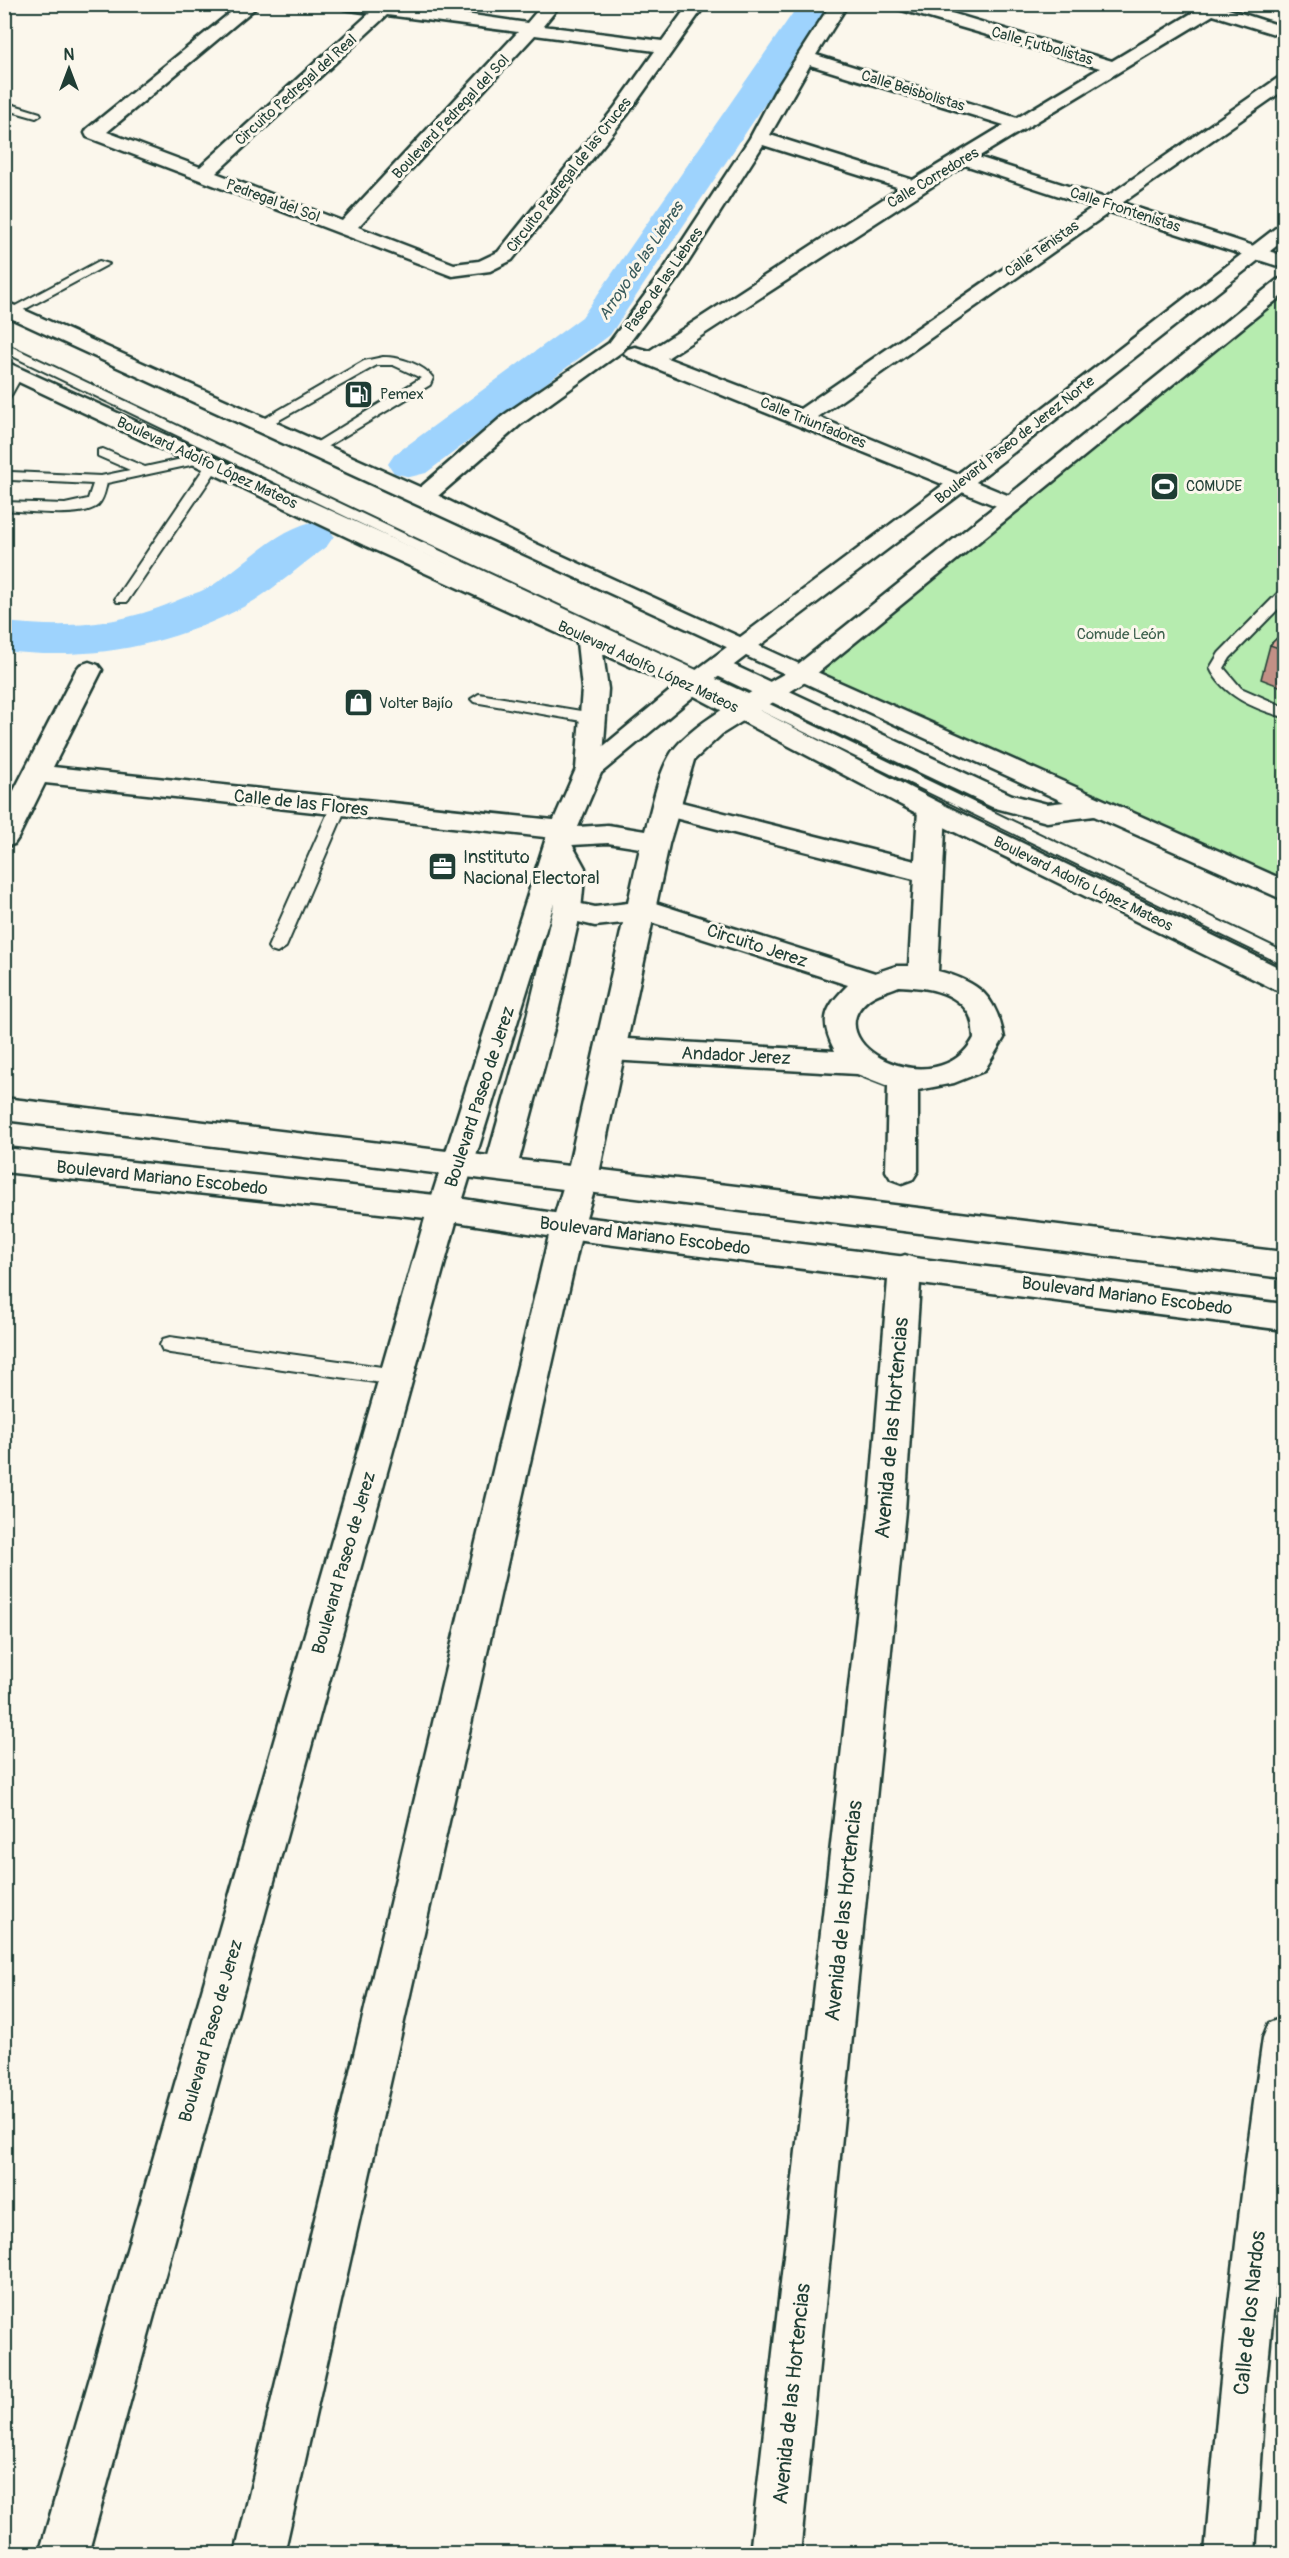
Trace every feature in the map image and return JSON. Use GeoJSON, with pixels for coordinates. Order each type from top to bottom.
{"type":"FeatureCollection","features":[{"type":"Feature","properties":{"kind":"street","name":"Pedregal del Sol"},"geometry":{"type":"LineString","coordinates":[[252,4],[94,134],[452,270]]}},
{"type":"Feature","properties":{"kind":"street"},"geometry":{"type":"LineString","coordinates":[[344,4],[386,7],[665,48]]}},
{"type":"Feature","properties":{"kind":"street","name":"Boulevard Pedregal del Sol"},"geometry":{"type":"LineString","coordinates":[[524,28],[536,4]]}},
{"type":"Feature","properties":{"kind":"street","name":"Boulevard Pedregal del Sol"},"geometry":{"type":"LineString","coordinates":[[337,225],[524,28],[553,4]]}},
{"type":"Feature","properties":{"kind":"street","name":"Circuito Pedregal de las Cruces"},"geometry":{"type":"LineString","coordinates":[[452,270],[483,267],[505,256],[621,111],[699,4]]}},
{"type":"Feature","properties":{"kind":"street","name":"Paseo de las Liebres"},"geometry":{"type":"LineString","coordinates":[[423,497],[512,420],[616,346],[670,275],[759,138],[784,91],[840,4]]}},
{"type":"Feature","properties":{"kind":"street","name":"Calle Futbolistas"},"geometry":{"type":"LineString","coordinates":[[901,4],[1114,67]]}},
{"type":"Feature","properties":{"kind":"street"},"geometry":{"type":"LineString","coordinates":[[1233,4],[1284,18]]}},
{"type":"Feature","properties":{"kind":"street"},"geometry":{"type":"LineString","coordinates":[[1208,6],[1284,32]]}},
{"type":"Feature","properties":{"kind":"street","name":"Calle Corredores"},"geometry":{"type":"LineString","coordinates":[[651,359],[915,187],[965,159],[1114,67],[1208,6]]}},
{"type":"Feature","properties":{"kind":"street","name":"Circuito Pedregal del Real"},"geometry":{"type":"LineString","coordinates":[[203,175],[386,7]]}},
{"type":"Feature","properties":{"kind":"street","name":"Calle Beisbolistas"},"geometry":{"type":"LineString","coordinates":[[807,58],[1019,124]]}},
{"type":"Feature","properties":{"kind":"street","name":"Calle Tenistas"},"geometry":{"type":"LineString","coordinates":[[802,418],[1284,82]]}},
{"type":"Feature","properties":{"kind":"street"},"geometry":{"type":"LineString","coordinates":[[759,138],[915,187]]}},
{"type":"Feature","properties":{"kind":"street","name":"Calle Frontenistas"},"geometry":{"type":"LineString","coordinates":[[965,159],[1284,262]]}},
{"type":"Feature","properties":{"kind":"street","name":"Boulevard Paseo de Jerez Norte"},"geometry":{"type":"LineString","coordinates":[[744,647],[1284,231]]}},
{"type":"Feature","properties":{"kind":"street"},"geometry":{"type":"LineString","coordinates":[[259,2553],[567,1227],[582,1178],[655,844],[681,758],[694,743],[713,728],[801,674],[1284,284]]}},
{"type":"Feature","properties":{"kind":"street"},"geometry":{"type":"LineString","coordinates":[[8,309],[312,449],[423,497],[524,547],[801,674],[1102,807],[1284,891]]}},
{"type":"Feature","properties":{"kind":"street","name":"Calle Triunfadores"},"geometry":{"type":"LineString","coordinates":[[616,346],[802,418],[1009,504]]}},
{"type":"Feature","properties":{"kind":"street","name":"Boulevard Adolfo López Mateos"},"geometry":{"type":"LineString","coordinates":[[11,370],[589,640],[704,677],[757,702],[932,810],[1284,982]]}},
{"type":"Feature","properties":{"kind":"street"},"geometry":{"type":"LineString","coordinates":[[589,640],[595,668],[589,769]]}},
{"type":"Feature","properties":{"kind":"street","name":"Boulevard Paseo de Jerez"},"geometry":{"type":"LineString","coordinates":[[63,2553],[444,1208],[561,838],[589,769],[744,647]]}},
{"type":"Feature","properties":{"kind":"street"},"geometry":{"type":"LineString","coordinates":[[4,838],[39,774],[89,670]]}},
{"type":"Feature","properties":{"kind":"street"},"geometry":{"type":"LineString","coordinates":[[757,702],[1002,801],[1047,813],[1102,807]]}},
{"type":"Feature","properties":{"kind":"street","name":"Calle de las Flores"},"geometry":{"type":"LineString","coordinates":[[39,774],[338,808],[561,838],[607,833],[636,837],[655,844]]}},
{"type":"Feature","properties":{"kind":"street"},"geometry":{"type":"LineString","coordinates":[[665,807],[929,874]]}},
{"type":"Feature","properties":{"kind":"street"},"geometry":{"type":"LineString","coordinates":[[923,976],[932,810]]}},
{"type":"Feature","properties":{"kind":"street"},"geometry":{"type":"LineString","coordinates":[[501,1168],[540,1025],[567,910],[571,868],[561,838]]}},
{"type":"Feature","properties":{"kind":"street"},"geometry":{"type":"LineString","coordinates":[[567,910],[580,915],[600,917],[642,909]]}},
{"type":"Feature","properties":{"kind":"street","name":"Circuito Jerez"},"geometry":{"type":"LineString","coordinates":[[642,909],[871,982]]}},
{"type":"Feature","properties":{"kind":"street"},"geometry":{"type":"LineString","coordinates":[[896,976],[923,976],[959,988],[983,1010],[989,1038],[975,1063],[943,1078],[903,1079],[880,1073],[861,1063],[842,1042],[838,1019],[848,997],[871,982],[896,976]]}},
{"type":"Feature","properties":{"kind":"street","name":"Andador Jerez"},"geometry":{"type":"LineString","coordinates":[[610,1048],[861,1063]]}},
{"type":"Feature","properties":{"kind":"street"},"geometry":{"type":"LineString","coordinates":[[902,1171],[903,1079]]}},
{"type":"Feature","properties":{"kind":"street"},"geometry":{"type":"LineString","coordinates":[[4,1109],[459,1162],[1284,1265]]}},
{"type":"Feature","properties":{"kind":"street","name":"Boulevard Mariano Escobedo"},"geometry":{"type":"LineString","coordinates":[[4,1160],[397,1205],[444,1208],[567,1227],[1284,1317]]}},
{"type":"Feature","properties":{"kind":"street","name":"Avenida de las Hortencias"},"geometry":{"type":"LineString","coordinates":[[775,2553],[887,1511],[905,1268]]}},
{"type":"Feature","properties":{"kind":"street","name":"Calle de los Nardos"},"geometry":{"type":"LineString","coordinates":[[1230,2553],[1242,2385],[1271,2235],[1284,2038]]}},
{"type":"Feature","properties":{"kind":"lane"},"geometry":{"type":"LineString","coordinates":[[4,105],[36,115]]}},
{"type":"Feature","properties":{"kind":"lane"},"geometry":{"type":"LineString","coordinates":[[8,309],[103,264]]}},
{"type":"Feature","properties":{"kind":"lane"},"geometry":{"type":"LineString","coordinates":[[4,347],[704,677]]}},
{"type":"Feature","properties":{"kind":"lane"},"geometry":{"type":"LineString","coordinates":[[260,425],[368,364],[380,360],[390,359],[423,373],[427,378],[425,382],[312,449]]}},
{"type":"Feature","properties":{"kind":"lane"},"geometry":{"type":"LineString","coordinates":[[4,396],[11,370]]}},
{"type":"Feature","properties":{"kind":"lane"},"geometry":{"type":"LineString","coordinates":[[103,453],[143,471]]}},
{"type":"Feature","properties":{"kind":"lane"},"geometry":{"type":"LineString","coordinates":[[11,476],[101,480],[143,471],[207,462]]}},
{"type":"Feature","properties":{"kind":"lane"},"geometry":{"type":"LineString","coordinates":[[122,599],[207,462]]}},
{"type":"Feature","properties":{"kind":"lane"},"geometry":{"type":"LineString","coordinates":[[4,506],[70,508],[86,506],[93,501],[101,480]]}},
{"type":"Feature","properties":{"kind":"lane"},"geometry":{"type":"LineString","coordinates":[[1284,595],[1224,656],[1217,668],[1221,680],[1233,689],[1284,712]]}},
{"type":"Feature","properties":{"kind":"lane"},"geometry":{"type":"LineString","coordinates":[[479,699],[593,718]]}},
{"type":"Feature","properties":{"kind":"lane"},"geometry":{"type":"LineString","coordinates":[[757,702],[1284,959]]}},
{"type":"Feature","properties":{"kind":"lane"},"geometry":{"type":"LineString","coordinates":[[277,947],[338,808]]}},
{"type":"Feature","properties":{"kind":"lane"},"geometry":{"type":"LineString","coordinates":[[170,1345],[396,1377]]}},
{"type":"Feature","properties":{"kind":"green space","name":"COMUDE"},"geometry":{"type":"Polygon","coordinates":[[[1284,296],[1284,899],[807,676],[1284,296]]]}},
{"type":"Feature","properties":{"kind":"building"},"geometry":{"type":"Polygon","coordinates":[[[1284,631],[1284,650],[1270,645],[1284,631]]]}},
{"type":"Feature","properties":{"kind":"waterway","name":"Arroyo de las Liebres"},"geometry":{"type":"LineString","coordinates":[[410,464],[596,326],[816,4]]}},
{"type":"Feature","properties":{"kind":"waterway","name":"Arroyo de las Liebres"},"geometry":{"type":"LineString","coordinates":[[4,636],[48,641],[116,637],[175,619],[230,595],[311,536]]}},
{"type":"Feature","properties":{"kind":"place","name":"Pemex"},"geometry":{"type":"Point","coordinates":[359,394]}},
{"type":"Feature","properties":{"kind":"place","name":"COMUDE"},"geometry":{"type":"Point","coordinates":[1165,486]}},
{"type":"Feature","properties":{"kind":"place","name":"Volter Bajío"},"geometry":{"type":"Point","coordinates":[358,703]}},
{"type":"Feature","properties":{"kind":"place","name":"Instituto Nacional Electoral"},"geometry":{"type":"Point","coordinates":[442,867]}},
{"type":"Feature","properties":{"kind":"park label","name":"Comude León"},"geometry":{"type":"Point","coordinates":[1121,634]}}]}
